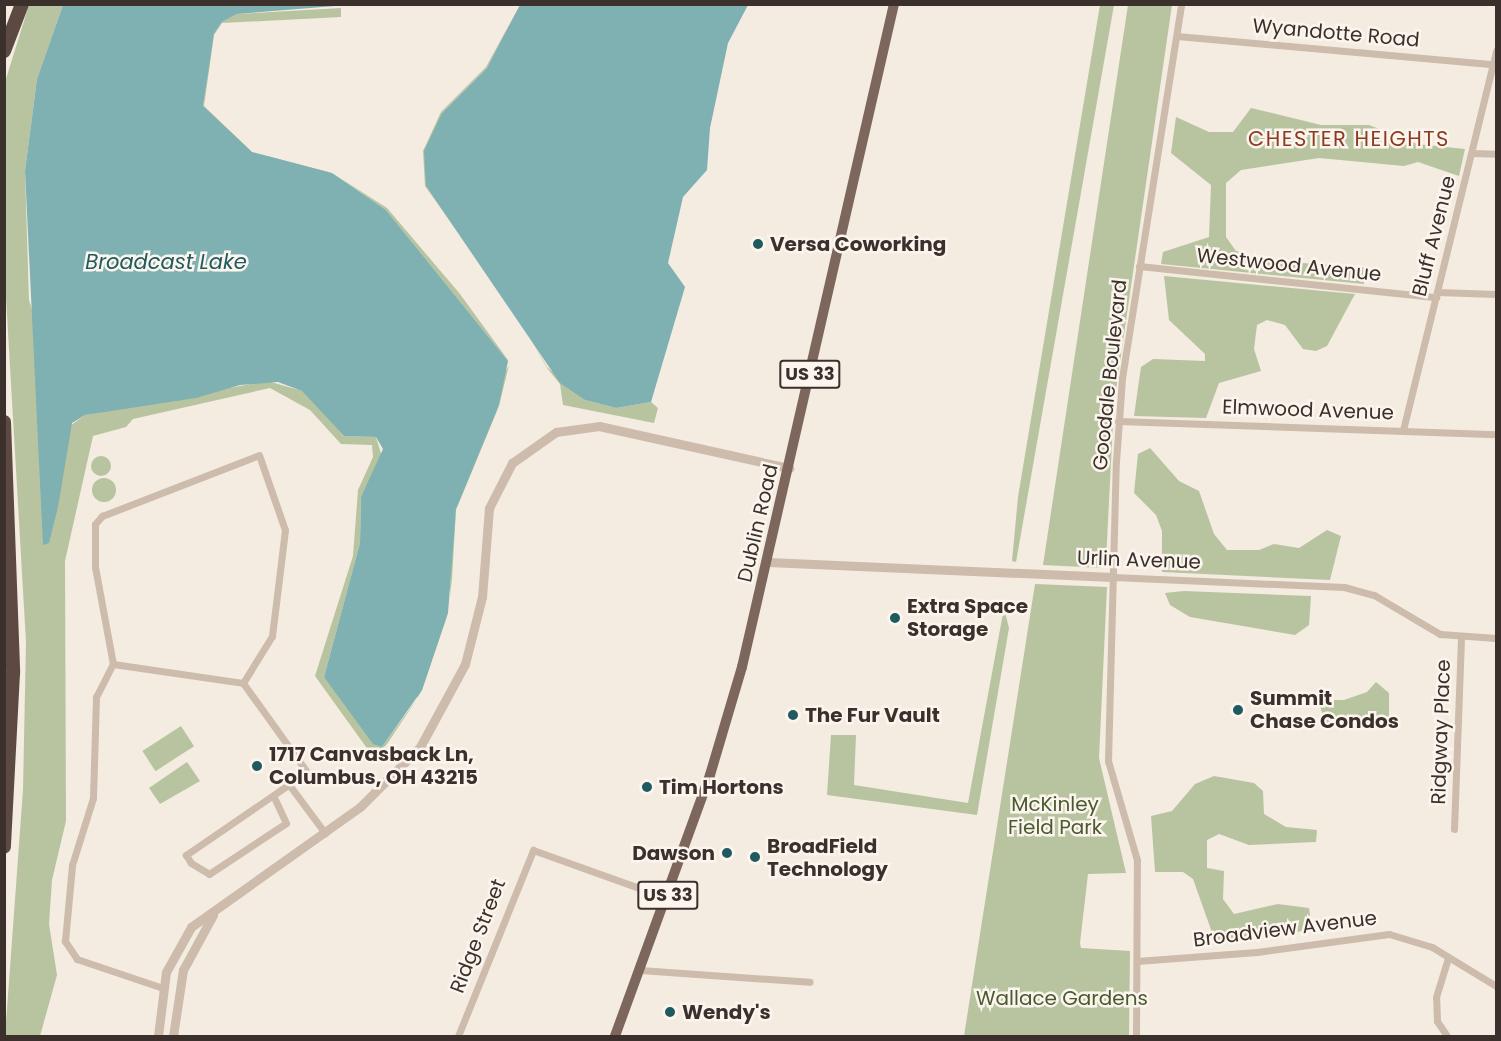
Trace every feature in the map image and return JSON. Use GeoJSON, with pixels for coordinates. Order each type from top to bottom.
{"type":"FeatureCollection","features":[{"type":"Feature","properties":{"kind":"highway"},"geometry":{"type":"LineString","coordinates":[[4,51],[22,4]]}},
{"type":"Feature","properties":{"kind":"highway"},"geometry":{"type":"LineString","coordinates":[[4,422],[13,673],[4,847]]}},
{"type":"Feature","properties":{"kind":"main road","name":"Dublin Road"},"geometry":{"type":"LineString","coordinates":[[615,1036],[710,775],[768,562],[894,4]]}},
{"type":"Feature","properties":{"kind":"street","name":"Goodale Boulevard"},"geometry":{"type":"LineString","coordinates":[[1136,1036],[1137,860],[1112,790],[1108,762],[1118,421],[1139,266],[1181,4]]}},
{"type":"Feature","properties":{"kind":"street","name":"Wyandotte Road"},"geometry":{"type":"LineString","coordinates":[[1177,36],[1493,64]]}},
{"type":"Feature","properties":{"kind":"street","name":"Bluff Avenue"},"geometry":{"type":"LineString","coordinates":[[1403,430],[1497,50]]}},
{"type":"Feature","properties":{"kind":"street"},"geometry":{"type":"LineString","coordinates":[[1472,153],[1497,154]]}},
{"type":"Feature","properties":{"kind":"street","name":"Westwood Avenue"},"geometry":{"type":"LineString","coordinates":[[1139,266],[1437,295],[1497,294]]}},
{"type":"Feature","properties":{"kind":"street","name":"Elmwood Avenue"},"geometry":{"type":"LineString","coordinates":[[1118,421],[1497,434]]}},
{"type":"Feature","properties":{"kind":"street"},"geometry":{"type":"LineString","coordinates":[[158,1036],[164,988],[175,947],[191,927],[213,915],[325,833],[404,765],[452,694],[478,617],[494,494],[512,462],[529,447],[569,428],[599,426],[789,468]]}},
{"type":"Feature","properties":{"kind":"street"},"geometry":{"type":"LineString","coordinates":[[164,988],[77,959],[65,941],[72,865],[93,798],[96,698],[113,664],[95,567],[97,519],[259,455],[285,530],[272,636],[243,683]]}},
{"type":"Feature","properties":{"kind":"street","name":"Urlin Avenue"},"geometry":{"type":"LineString","coordinates":[[768,562],[1353,589],[1386,601],[1428,630],[1461,637],[1497,638]]}},
{"type":"Feature","properties":{"kind":"street","name":"Ridgway Place"},"geometry":{"type":"LineString","coordinates":[[1454,829],[1461,637]]}},
{"type":"Feature","properties":{"kind":"street"},"geometry":{"type":"LineString","coordinates":[[113,664],[243,683],[307,772],[274,797],[186,855],[191,863],[209,874],[286,823],[274,797]]}},
{"type":"Feature","properties":{"kind":"street"},"geometry":{"type":"LineString","coordinates":[[290,786],[325,833]]}},
{"type":"Feature","properties":{"kind":"street","name":"Ridge Street"},"geometry":{"type":"LineString","coordinates":[[458,1036],[533,850],[667,898]]}},
{"type":"Feature","properties":{"kind":"street"},"geometry":{"type":"LineString","coordinates":[[173,1036],[183,970],[213,915]]}},
{"type":"Feature","properties":{"kind":"street","name":"Broadview Avenue"},"geometry":{"type":"LineString","coordinates":[[1137,961],[1257,952],[1389,934],[1407,937],[1497,986]]}},
{"type":"Feature","properties":{"kind":"street"},"geometry":{"type":"LineString","coordinates":[[1447,1036],[1437,1021],[1436,997],[1448,958]]}},
{"type":"Feature","properties":{"kind":"street"},"geometry":{"type":"LineString","coordinates":[[640,970],[810,982]]}},
{"type":"Feature","properties":{"kind":"green space"},"geometry":{"type":"Polygon","coordinates":[[[29,5],[63,5],[37,79],[25,171],[29,300],[67,428],[85,415],[267,381],[303,391],[344,436],[376,437],[382,457],[361,497],[360,543],[324,677],[382,747],[417,699],[387,744],[374,758],[315,676],[353,556],[358,490],[373,457],[372,445],[341,444],[310,410],[270,388],[133,419],[126,427],[93,436],[65,561],[66,821],[52,880],[49,924],[57,975],[40,1036],[5,1036],[23,790],[26,642],[4,263],[5,82],[29,5]]]}},
{"type":"Feature","properties":{"kind":"green space"},"geometry":{"type":"Polygon","coordinates":[[[520,5],[487,68],[442,113],[426,186],[519,318],[425,186],[423,151],[441,112],[486,67],[520,5]]]}},
{"type":"Feature","properties":{"kind":"green space"},"geometry":{"type":"Polygon","coordinates":[[[1100,5],[1114,5],[1016,562],[1012,561],[1018,497],[1100,5]]]}},
{"type":"Feature","properties":{"kind":"green space"},"geometry":{"type":"Polygon","coordinates":[[[1128,5],[1172,5],[1114,403],[1106,561],[1103,568],[1043,565],[1128,5]]]}},
{"type":"Feature","properties":{"kind":"green space"},"geometry":{"type":"Polygon","coordinates":[[[341,8],[341,17],[222,23],[214,35],[204,106],[252,152],[207,114],[203,106],[214,34],[222,22],[237,14],[341,8]]]}},
{"type":"Feature","properties":{"kind":"green space"},"geometry":{"type":"Polygon","coordinates":[[[1251,108],[1321,125],[1369,125],[1417,144],[1465,149],[1459,176],[1418,162],[1404,166],[1319,158],[1241,170],[1226,183],[1226,237],[1236,251],[1270,261],[1365,267],[1364,284],[1161,264],[1163,252],[1209,237],[1211,185],[1171,153],[1176,117],[1209,132],[1233,132],[1251,108]]]}},
{"type":"Feature","properties":{"kind":"green space"},"geometry":{"type":"Polygon","coordinates":[[[252,152],[332,173],[310,169],[252,152]]]}},
{"type":"Feature","properties":{"kind":"green space"},"geometry":{"type":"Polygon","coordinates":[[[332,173],[387,208],[460,294],[508,360],[509,365],[386,210],[332,173]]]}},
{"type":"Feature","properties":{"kind":"green space"},"geometry":{"type":"Polygon","coordinates":[[[1164,276],[1355,294],[1327,346],[1316,351],[1303,349],[1285,325],[1267,320],[1257,325],[1254,349],[1261,371],[1219,383],[1206,418],[1134,416],[1141,367],[1153,359],[1205,361],[1205,354],[1169,320],[1164,276]]]}},
{"type":"Feature","properties":{"kind":"green space"},"geometry":{"type":"Polygon","coordinates":[[[519,318],[547,367],[585,400],[616,408],[651,402],[658,408],[654,423],[563,405],[560,384],[547,368],[519,318]]]}},
{"type":"Feature","properties":{"kind":"green space"},"geometry":{"type":"Polygon","coordinates":[[[509,365],[499,406],[456,510],[452,579],[448,613],[456,509],[472,461],[499,405],[505,373],[509,365]]]}},
{"type":"Feature","properties":{"kind":"green space"},"geometry":{"type":"Polygon","coordinates":[[[1150,448],[1179,481],[1199,491],[1214,534],[1227,550],[1259,550],[1274,544],[1299,548],[1327,530],[1341,536],[1330,580],[1162,572],[1162,531],[1156,515],[1134,493],[1138,454],[1150,448]]]}},
{"type":"Feature","properties":{"kind":"green space"},"geometry":{"type":"Polygon","coordinates":[[[97,456],[105,456],[111,462],[111,470],[105,476],[97,476],[91,470],[91,462],[97,456]]]}},
{"type":"Feature","properties":{"kind":"green space"},"geometry":{"type":"Polygon","coordinates":[[[104,478],[109,479],[115,485],[115,495],[109,501],[104,502],[99,501],[93,495],[92,490],[93,485],[99,479],[104,478]]]}},
{"type":"Feature","properties":{"kind":"green space"},"geometry":{"type":"Polygon","coordinates":[[[1035,584],[1107,587],[1099,758],[1126,873],[1088,874],[1080,943],[1081,948],[1130,951],[1129,1036],[964,1036],[1035,584]]]}},
{"type":"Feature","properties":{"kind":"green space"},"geometry":{"type":"Polygon","coordinates":[[[1184,591],[1311,596],[1309,625],[1295,635],[1190,617],[1170,605],[1165,593],[1184,591]]]}},
{"type":"Feature","properties":{"kind":"green space"},"geometry":{"type":"Polygon","coordinates":[[[1004,608],[1009,628],[977,815],[827,795],[831,735],[856,735],[854,785],[968,803],[1004,608]]]}},
{"type":"Feature","properties":{"kind":"green space"},"geometry":{"type":"Polygon","coordinates":[[[448,613],[422,690],[417,699],[428,661],[448,613]]]}},
{"type":"Feature","properties":{"kind":"green space"},"geometry":{"type":"Polygon","coordinates":[[[1376,682],[1389,693],[1389,726],[1326,725],[1318,700],[1344,700],[1367,692],[1376,682]]]}},
{"type":"Feature","properties":{"kind":"green space"},"geometry":{"type":"Polygon","coordinates":[[[181,726],[194,746],[155,771],[142,751],[181,726]]]}},
{"type":"Feature","properties":{"kind":"green space"},"geometry":{"type":"Polygon","coordinates":[[[187,762],[200,781],[160,804],[149,788],[187,762]]]}},
{"type":"Feature","properties":{"kind":"green space"},"geometry":{"type":"Polygon","coordinates":[[[1214,776],[1254,783],[1263,791],[1264,814],[1286,827],[1317,830],[1316,842],[1249,845],[1219,834],[1207,840],[1207,868],[1224,871],[1223,899],[1234,914],[1278,904],[1309,908],[1312,930],[1215,941],[1193,879],[1183,872],[1155,872],[1151,816],[1172,811],[1195,784],[1214,776]]]}},
{"type":"Feature","properties":{"kind":"water","name":"Broadcast Lake"},"geometry":{"type":"Polygon","coordinates":[[[63,5],[348,5],[237,14],[222,22],[214,34],[203,106],[252,152],[332,173],[386,210],[508,361],[499,405],[456,509],[448,613],[422,690],[382,747],[373,744],[324,677],[360,543],[361,497],[383,449],[376,437],[344,436],[302,391],[278,382],[240,385],[196,398],[85,415],[72,423],[58,507],[49,543],[43,545],[25,171],[37,79],[63,5]]]}},
{"type":"Feature","properties":{"kind":"water"},"geometry":{"type":"Polygon","coordinates":[[[520,5],[748,5],[728,43],[710,128],[707,170],[683,197],[668,263],[685,287],[651,402],[616,408],[585,400],[560,383],[426,186],[424,151],[442,113],[487,68],[520,5]]]}},
{"type":"Feature","properties":{"kind":"place","name":"Versa Coworking"},"geometry":{"type":"Point","coordinates":[758,244]}},
{"type":"Feature","properties":{"kind":"place","name":"Extra Space Storage"},"geometry":{"type":"Point","coordinates":[895,618]}},
{"type":"Feature","properties":{"kind":"place","name":"Summit Chase Condos"},"geometry":{"type":"Point","coordinates":[1238,710]}},
{"type":"Feature","properties":{"kind":"place","name":"The Fur Vault"},"geometry":{"type":"Point","coordinates":[793,715]}},
{"type":"Feature","properties":{"kind":"place","name":"1717 Canvasback Ln, Columbus, OH 43215"},"geometry":{"type":"Point","coordinates":[257,766]}},
{"type":"Feature","properties":{"kind":"place","name":"Tim Hortons"},"geometry":{"type":"Point","coordinates":[647,787]}},
{"type":"Feature","properties":{"kind":"place","name":"Dawson"},"geometry":{"type":"Point","coordinates":[727,853]}},
{"type":"Feature","properties":{"kind":"place","name":"BroadField Technology"},"geometry":{"type":"Point","coordinates":[755,857]}},
{"type":"Feature","properties":{"kind":"place","name":"Wendy's"},"geometry":{"type":"Point","coordinates":[670,1012]}},
{"type":"Feature","properties":{"kind":"district","name":"CHESTER HEIGHTS"},"geometry":{"type":"Point","coordinates":[1349,139]}},
{"type":"Feature","properties":{"kind":"park label","name":"McKinley Field Park"},"geometry":{"type":"Point","coordinates":[1055,816]}},
{"type":"Feature","properties":{"kind":"park label","name":"Wallace Gardens"},"geometry":{"type":"Point","coordinates":[1062,998]}}]}
